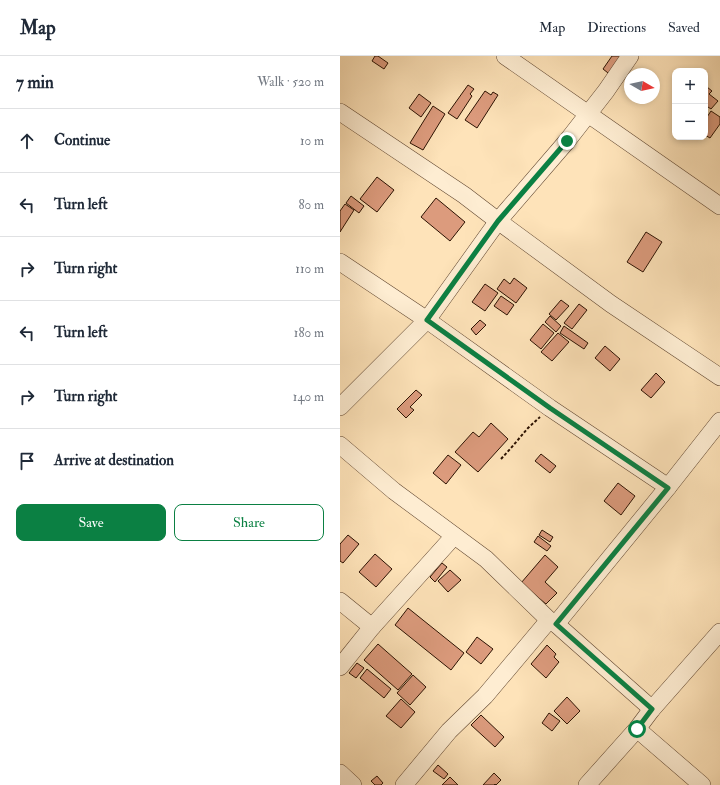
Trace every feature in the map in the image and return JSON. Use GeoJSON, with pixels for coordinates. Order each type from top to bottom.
{"type":"FeatureCollection","features":[{"type":"Feature","properties":{"kind":"street"},"geometry":{"type":"LineString","coordinates":[[505,56],[720,206]]}},
{"type":"Feature","properties":{"kind":"street"},"geometry":{"type":"LineString","coordinates":[[340,407],[427,320],[498,221],[567,141],[606,91],[630,56]]}},
{"type":"Feature","properties":{"kind":"street"},"geometry":{"type":"LineString","coordinates":[[340,112],[464,195],[610,304],[720,377]]}},
{"type":"Feature","properties":{"kind":"street"},"geometry":{"type":"LineString","coordinates":[[340,262],[427,320],[550,408],[668,488]]}},
{"type":"Feature","properties":{"kind":"street"},"geometry":{"type":"LineString","coordinates":[[404,785],[450,731],[485,696],[552,622],[668,488],[720,421]]}},
{"type":"Feature","properties":{"kind":"street"},"geometry":{"type":"LineString","coordinates":[[340,445],[394,491],[486,559],[552,622],[652,709]]}},
{"type":"Feature","properties":{"kind":"street"},"geometry":{"type":"LineString","coordinates":[[340,667],[372,627],[454,536]]}},
{"type":"Feature","properties":{"kind":"street"},"geometry":{"type":"LineString","coordinates":[[340,601],[372,627]]}},
{"type":"Feature","properties":{"kind":"street"},"geometry":{"type":"LineString","coordinates":[[586,785],[637,729],[652,709],[720,632]]}},
{"type":"Feature","properties":{"kind":"street"},"geometry":{"type":"LineString","coordinates":[[637,729],[702,785]]}},
{"type":"Feature","properties":{"kind":"street"},"geometry":{"type":"LineString","coordinates":[[340,773],[353,785]]}},
{"type":"Feature","properties":{"kind":"path"},"geometry":{"type":"LineString","coordinates":[[501,459],[528,428],[550,408]]}},
{"type":"Feature","properties":{"kind":"building"},"geometry":{"type":"Polygon","coordinates":[[[375,56],[378,56],[388,63],[384,69],[372,61],[375,56]]]}},
{"type":"Feature","properties":{"kind":"building"},"geometry":{"type":"Polygon","coordinates":[[[612,56],[633,56],[617,80],[603,69],[612,56]]]}},
{"type":"Feature","properties":{"kind":"building"},"geometry":{"type":"Polygon","coordinates":[[[468,85],[474,89],[470,94],[472,96],[457,119],[448,113],[468,85]]]}},
{"type":"Feature","properties":{"kind":"building"},"geometry":{"type":"Polygon","coordinates":[[[708,88],[712,91],[709,94],[718,101],[711,109],[708,107],[708,88]]]}},
{"type":"Feature","properties":{"kind":"building"},"geometry":{"type":"Polygon","coordinates":[[[485,91],[491,95],[493,92],[498,95],[477,128],[465,120],[485,91]]]}},
{"type":"Feature","properties":{"kind":"building"},"geometry":{"type":"Polygon","coordinates":[[[419,94],[431,103],[421,117],[409,108],[419,94]]]}},
{"type":"Feature","properties":{"kind":"building"},"geometry":{"type":"Polygon","coordinates":[[[433,106],[445,114],[423,150],[410,143],[433,106]]]}},
{"type":"Feature","properties":{"kind":"building"},"geometry":{"type":"Polygon","coordinates":[[[711,111],[720,117],[720,124],[710,138],[708,137],[708,116],[711,111]]]}},
{"type":"Feature","properties":{"kind":"building"},"geometry":{"type":"Polygon","coordinates":[[[377,177],[394,190],[377,212],[360,199],[377,177]]]}},
{"type":"Feature","properties":{"kind":"building"},"geometry":{"type":"Polygon","coordinates":[[[351,196],[364,206],[359,213],[346,203],[351,196]]]}},
{"type":"Feature","properties":{"kind":"building"},"geometry":{"type":"Polygon","coordinates":[[[436,198],[465,222],[450,241],[421,217],[436,198]]]}},
{"type":"Feature","properties":{"kind":"building"},"geometry":{"type":"Polygon","coordinates":[[[345,204],[354,210],[340,232],[340,211],[345,204]]]}},
{"type":"Feature","properties":{"kind":"building"},"geometry":{"type":"Polygon","coordinates":[[[646,232],[662,242],[643,272],[627,262],[646,232]]]}},
{"type":"Feature","properties":{"kind":"building"},"geometry":{"type":"Polygon","coordinates":[[[514,278],[527,288],[516,303],[497,289],[504,279],[510,284],[514,278]]]}},
{"type":"Feature","properties":{"kind":"building"},"geometry":{"type":"Polygon","coordinates":[[[485,284],[498,293],[485,311],[472,302],[485,284]]]}},
{"type":"Feature","properties":{"kind":"building"},"geometry":{"type":"Polygon","coordinates":[[[501,296],[514,305],[507,315],[494,306],[501,296]]]}},
{"type":"Feature","properties":{"kind":"building"},"geometry":{"type":"Polygon","coordinates":[[[561,300],[569,306],[556,320],[549,314],[561,300]]]}},
{"type":"Feature","properties":{"kind":"building"},"geometry":{"type":"Polygon","coordinates":[[[579,304],[587,310],[572,329],[564,323],[579,304]]]}},
{"type":"Feature","properties":{"kind":"building"},"geometry":{"type":"Polygon","coordinates":[[[550,316],[561,326],[556,332],[545,322],[550,316]]]}},
{"type":"Feature","properties":{"kind":"building"},"geometry":{"type":"Polygon","coordinates":[[[480,320],[486,325],[476,335],[471,329],[480,320]]]}},
{"type":"Feature","properties":{"kind":"building"},"geometry":{"type":"Polygon","coordinates":[[[543,324],[554,333],[541,349],[530,340],[543,324]]]}},
{"type":"Feature","properties":{"kind":"building"},"geometry":{"type":"Polygon","coordinates":[[[564,326],[588,343],[584,349],[560,333],[564,326]]]}},
{"type":"Feature","properties":{"kind":"building"},"geometry":{"type":"Polygon","coordinates":[[[558,333],[569,342],[552,361],[541,352],[558,333]]]}},
{"type":"Feature","properties":{"kind":"building"},"geometry":{"type":"Polygon","coordinates":[[[605,346],[620,359],[610,371],[595,358],[605,346]]]}},
{"type":"Feature","properties":{"kind":"building"},"geometry":{"type":"Polygon","coordinates":[[[656,373],[665,382],[651,398],[641,390],[656,373]]]}},
{"type":"Feature","properties":{"kind":"building"},"geometry":{"type":"Polygon","coordinates":[[[416,390],[422,395],[410,407],[414,410],[406,418],[397,409],[416,390]]]}},
{"type":"Feature","properties":{"kind":"building"},"geometry":{"type":"Polygon","coordinates":[[[491,423],[508,439],[478,472],[455,452],[473,432],[479,437],[491,423]]]}},
{"type":"Feature","properties":{"kind":"building"},"geometry":{"type":"Polygon","coordinates":[[[541,454],[556,466],[550,473],[535,461],[541,454]]]}},
{"type":"Feature","properties":{"kind":"building"},"geometry":{"type":"Polygon","coordinates":[[[448,455],[461,465],[446,484],[433,473],[448,455]]]}},
{"type":"Feature","properties":{"kind":"building"},"geometry":{"type":"Polygon","coordinates":[[[618,483],[635,496],[621,515],[604,501],[618,483]]]}},
{"type":"Feature","properties":{"kind":"building"},"geometry":{"type":"Polygon","coordinates":[[[542,530],[553,537],[550,542],[539,535],[542,530]]]}},
{"type":"Feature","properties":{"kind":"building"},"geometry":{"type":"Polygon","coordinates":[[[348,535],[359,544],[343,563],[340,561],[340,544],[348,535]]]}},
{"type":"Feature","properties":{"kind":"building"},"geometry":{"type":"Polygon","coordinates":[[[538,536],[551,546],[547,551],[534,542],[538,536]]]}},
{"type":"Feature","properties":{"kind":"building"},"geometry":{"type":"Polygon","coordinates":[[[375,554],[392,569],[376,587],[359,572],[375,554]]]}},
{"type":"Feature","properties":{"kind":"building"},"geometry":{"type":"Polygon","coordinates":[[[545,555],[558,567],[545,582],[557,593],[546,604],[521,583],[545,555]]]}},
{"type":"Feature","properties":{"kind":"building"},"geometry":{"type":"Polygon","coordinates":[[[442,563],[447,567],[435,582],[430,577],[442,563]]]}},
{"type":"Feature","properties":{"kind":"building"},"geometry":{"type":"Polygon","coordinates":[[[450,570],[461,580],[448,592],[438,581],[450,570]]]}},
{"type":"Feature","properties":{"kind":"building"},"geometry":{"type":"Polygon","coordinates":[[[408,608],[464,653],[451,670],[395,625],[408,608]]]}},
{"type":"Feature","properties":{"kind":"building"},"geometry":{"type":"Polygon","coordinates":[[[477,637],[493,649],[481,664],[466,652],[477,637]]]}},
{"type":"Feature","properties":{"kind":"building"},"geometry":{"type":"Polygon","coordinates":[[[378,644],[412,674],[398,690],[364,660],[378,644]]]}},
{"type":"Feature","properties":{"kind":"building"},"geometry":{"type":"Polygon","coordinates":[[[547,645],[556,654],[554,657],[559,662],[546,678],[531,664],[547,645]]]}},
{"type":"Feature","properties":{"kind":"building"},"geometry":{"type":"Polygon","coordinates":[[[357,663],[364,668],[356,678],[349,673],[357,663]]]}},
{"type":"Feature","properties":{"kind":"building"},"geometry":{"type":"Polygon","coordinates":[[[367,669],[391,689],[384,698],[360,678],[367,669]]]}},
{"type":"Feature","properties":{"kind":"building"},"geometry":{"type":"Polygon","coordinates":[[[413,675],[426,687],[410,705],[397,693],[413,675]]]}},
{"type":"Feature","properties":{"kind":"building"},"geometry":{"type":"Polygon","coordinates":[[[567,697],[580,711],[567,724],[554,711],[567,697]]]}},
{"type":"Feature","properties":{"kind":"building"},"geometry":{"type":"Polygon","coordinates":[[[401,699],[415,712],[401,728],[386,716],[401,699]]]}},
{"type":"Feature","properties":{"kind":"building"},"geometry":{"type":"Polygon","coordinates":[[[549,713],[560,721],[552,731],[542,723],[549,713]]]}},
{"type":"Feature","properties":{"kind":"building"},"geometry":{"type":"Polygon","coordinates":[[[481,715],[504,737],[495,747],[471,725],[481,715]]]}},
{"type":"Feature","properties":{"kind":"building"},"geometry":{"type":"Polygon","coordinates":[[[438,765],[448,774],[444,779],[433,771],[438,765]]]}},
{"type":"Feature","properties":{"kind":"building"},"geometry":{"type":"Polygon","coordinates":[[[494,773],[501,780],[496,785],[483,785],[494,773]]]}},
{"type":"Feature","properties":{"kind":"building"},"geometry":{"type":"Polygon","coordinates":[[[377,776],[383,783],[381,785],[375,785],[371,781],[377,776]]]}},
{"type":"Feature","properties":{"kind":"building"},"geometry":{"type":"Polygon","coordinates":[[[450,777],[458,785],[442,785],[450,777]]]}},
{"type":"Feature","properties":{"kind":"route"},"geometry":{"type":"LineString","coordinates":[[567,141],[498,221],[427,320],[550,408],[668,488],[556,624],[652,709],[637,729]]}}]}
